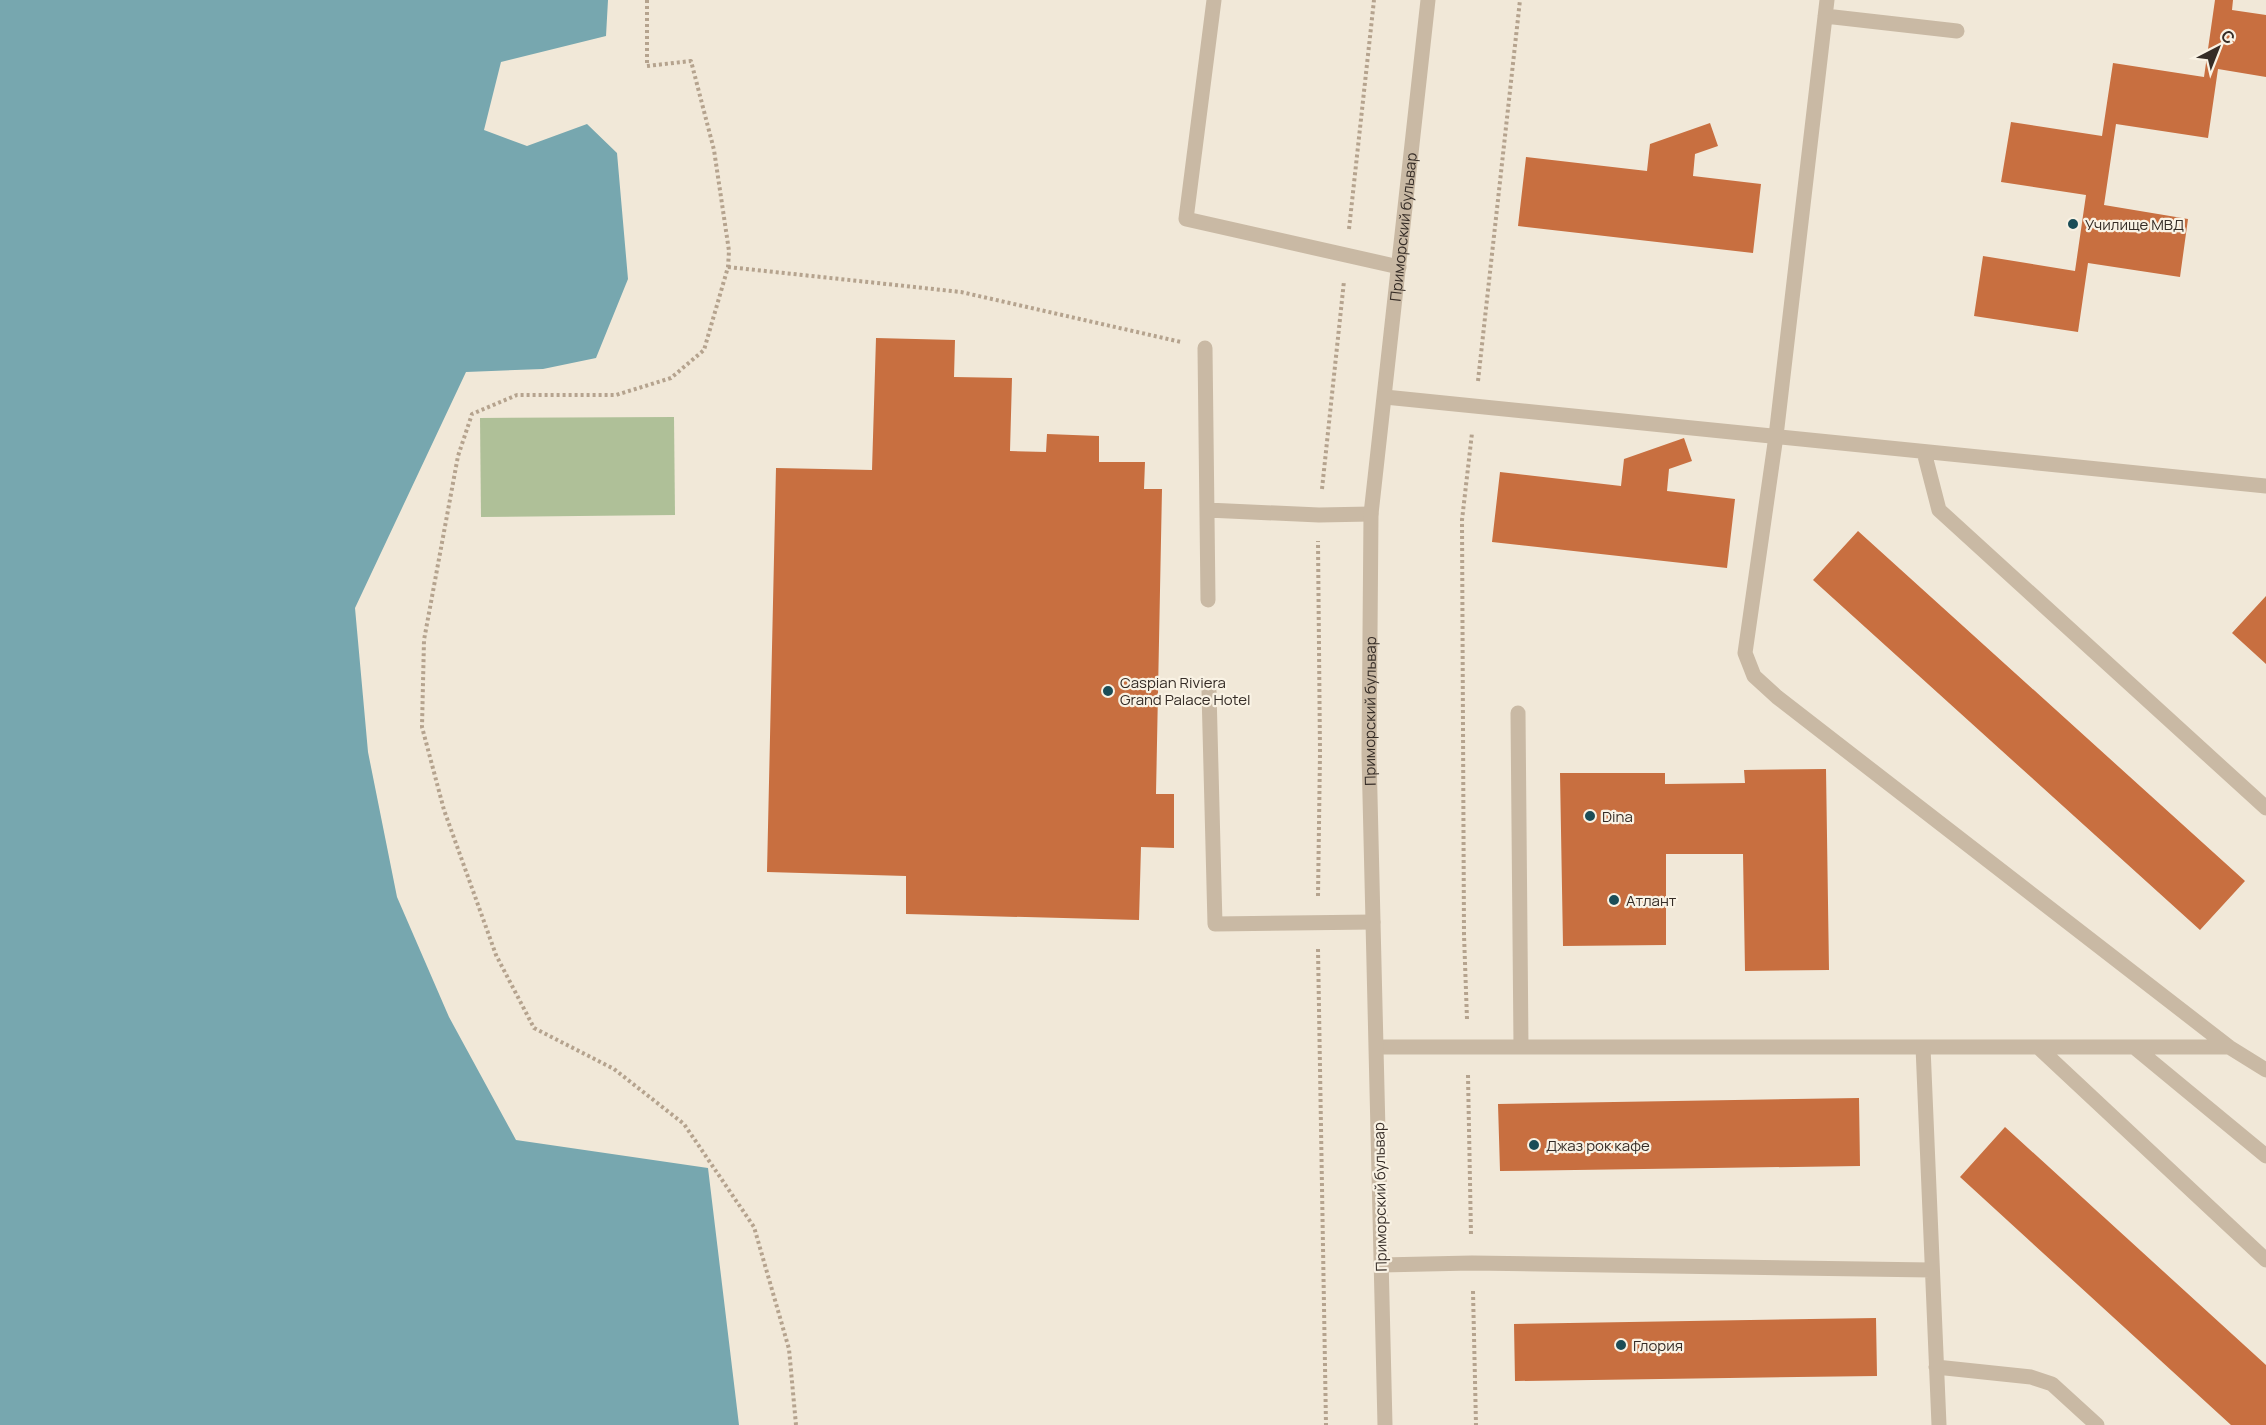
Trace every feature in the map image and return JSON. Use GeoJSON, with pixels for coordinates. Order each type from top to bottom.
{"type":"FeatureCollection","features":[{"type":"Feature","properties":{"kind":"street"},"geometry":{"type":"LineString","coordinates":[[1214,0],[1186,219],[1399,267]]}},
{"type":"Feature","properties":{"kind":"street","name":"Приморский бульвар"},"geometry":{"type":"LineString","coordinates":[[1386,1425],[1369,754],[1371,514],[1428,0]]}},
{"type":"Feature","properties":{"kind":"street"},"geometry":{"type":"LineString","coordinates":[[1827,0],[1776,436],[1745,653],[1754,676],[1777,697],[2229,1047],[2266,1070]]}},
{"type":"Feature","properties":{"kind":"street"},"geometry":{"type":"LineString","coordinates":[[1825,16],[1957,31]]}},
{"type":"Feature","properties":{"kind":"street"},"geometry":{"type":"LineString","coordinates":[[1205,348],[1208,600]]}},
{"type":"Feature","properties":{"kind":"street"},"geometry":{"type":"LineString","coordinates":[[1385,397],[2266,486]]}},
{"type":"Feature","properties":{"kind":"street"},"geometry":{"type":"LineString","coordinates":[[1924,452],[1939,510],[2266,808]]}},
{"type":"Feature","properties":{"kind":"street"},"geometry":{"type":"LineString","coordinates":[[1207,510],[1320,515],[1371,514]]}},
{"type":"Feature","properties":{"kind":"street"},"geometry":{"type":"LineString","coordinates":[[1209,691],[1215,924],[1373,922]]}},
{"type":"Feature","properties":{"kind":"street"},"geometry":{"type":"LineString","coordinates":[[1518,713],[1521,1047]]}},
{"type":"Feature","properties":{"kind":"street"},"geometry":{"type":"LineString","coordinates":[[1377,1047],[2229,1047]]}},
{"type":"Feature","properties":{"kind":"street"},"geometry":{"type":"LineString","coordinates":[[1923,1047],[1939,1425]]}},
{"type":"Feature","properties":{"kind":"street"},"geometry":{"type":"LineString","coordinates":[[2038,1047],[2266,1260]]}},
{"type":"Feature","properties":{"kind":"street"},"geometry":{"type":"LineString","coordinates":[[2134,1047],[2266,1156]]}},
{"type":"Feature","properties":{"kind":"street"},"geometry":{"type":"LineString","coordinates":[[1382,1265],[1472,1263],[1931,1270]]}},
{"type":"Feature","properties":{"kind":"street"},"geometry":{"type":"LineString","coordinates":[[1936,1367],[2031,1377],[2052,1384],[2097,1425]]}},
{"type":"Feature","properties":{"kind":"path"},"geometry":{"type":"LineString","coordinates":[[647,0],[646,66],[691,61],[714,150],[729,251],[728,267],[704,350],[670,378],[616,395],[517,395],[472,414],[458,456],[424,640],[422,727],[444,810],[496,955],[534,1028],[614,1069],[684,1125],[754,1227],[789,1349],[796,1425]]}},
{"type":"Feature","properties":{"kind":"path"},"geometry":{"type":"LineString","coordinates":[[1326,1425],[1317,923],[1320,753],[1317,556],[1374,0]]}},
{"type":"Feature","properties":{"kind":"path"},"geometry":{"type":"LineString","coordinates":[[1476,1425],[1464,924],[1462,520],[1520,0]]}},
{"type":"Feature","properties":{"kind":"path"},"geometry":{"type":"LineString","coordinates":[[728,267],[962,292],[1205,348]]}},
{"type":"Feature","properties":{"kind":"green space"},"geometry":{"type":"Polygon","coordinates":[[[674,417],[675,515],[481,517],[480,418],[674,417]]]}},
{"type":"Feature","properties":{"kind":"water"},"geometry":{"type":"Polygon","coordinates":[[[0,0],[608,0],[606,36],[501,62],[484,130],[527,146],[587,124],[617,153],[628,279],[596,358],[543,369],[466,372],[355,608],[368,752],[397,897],[449,1017],[516,1140],[708,1168],[739,1425],[0,1425],[0,0]]]}},
{"type":"Feature","properties":{"kind":"building"},"geometry":{"type":"Polygon","coordinates":[[[2215,0],[2233,0],[2232,10],[2266,15],[2266,77],[2218,69],[2208,138],[2116,124],[2104,205],[2188,219],[2180,277],[2088,263],[2078,332],[1974,316],[1983,256],[2075,271],[2086,195],[2001,182],[2011,122],[2102,136],[2113,63],[2204,77],[2215,0]]]}},
{"type":"Feature","properties":{"kind":"building"},"geometry":{"type":"Polygon","coordinates":[[[1710,123],[1718,146],[1695,154],[1693,176],[1761,184],[1753,253],[1518,226],[1526,157],[1647,171],[1650,144],[1710,123]]]}},
{"type":"Feature","properties":{"kind":"building"},"geometry":{"type":"Polygon","coordinates":[[[876,338],[955,340],[954,377],[1012,378],[1010,451],[1046,452],[1047,434],[1099,436],[1099,462],[1145,462],[1144,489],[1162,489],[1156,794],[1174,794],[1174,848],[1141,847],[1139,920],[906,914],[906,876],[767,872],[776,468],[872,470],[876,338]]]}},
{"type":"Feature","properties":{"kind":"building"},"geometry":{"type":"Polygon","coordinates":[[[1684,438],[1692,461],[1669,469],[1667,491],[1735,499],[1727,568],[1492,542],[1500,472],[1621,486],[1624,459],[1684,438]]]}},
{"type":"Feature","properties":{"kind":"building"},"geometry":{"type":"Polygon","coordinates":[[[1858,531],[2245,881],[2200,930],[1813,580],[1858,531]]]}},
{"type":"Feature","properties":{"kind":"building"},"geometry":{"type":"Polygon","coordinates":[[[2266,596],[2266,664],[2232,633],[2266,596]]]}},
{"type":"Feature","properties":{"kind":"building","name":"Атлант"},"geometry":{"type":"Polygon","coordinates":[[[1826,769],[1829,970],[1745,971],[1743,854],[1666,854],[1666,945],[1563,946],[1560,773],[1665,773],[1665,784],[1745,783],[1744,770],[1826,769]]]}},
{"type":"Feature","properties":{"kind":"building"},"geometry":{"type":"Polygon","coordinates":[[[1859,1098],[1860,1166],[1500,1171],[1498,1104],[1859,1098]]]}},
{"type":"Feature","properties":{"kind":"building"},"geometry":{"type":"Polygon","coordinates":[[[2005,1127],[2266,1365],[2266,1425],[2231,1425],[1960,1177],[2005,1127]]]}},
{"type":"Feature","properties":{"kind":"building"},"geometry":{"type":"Polygon","coordinates":[[[1876,1318],[1877,1376],[1515,1381],[1514,1324],[1876,1318]]]}},
{"type":"Feature","properties":{"kind":"place","name":"Училище МВД"},"geometry":{"type":"Point","coordinates":[2073,224]}},
{"type":"Feature","properties":{"kind":"place","name":"Caspian Riviera Grand Palace Hotel"},"geometry":{"type":"Point","coordinates":[1108,691]}},
{"type":"Feature","properties":{"kind":"place","name":"Dina"},"geometry":{"type":"Point","coordinates":[1590,816]}},
{"type":"Feature","properties":{"kind":"place","name":"Атлант"},"geometry":{"type":"Point","coordinates":[1614,900]}},
{"type":"Feature","properties":{"kind":"place","name":"Джаз рок кафе"},"geometry":{"type":"Point","coordinates":[1534,1145]}},
{"type":"Feature","properties":{"kind":"place","name":"Глория"},"geometry":{"type":"Point","coordinates":[1621,1345]}}]}
